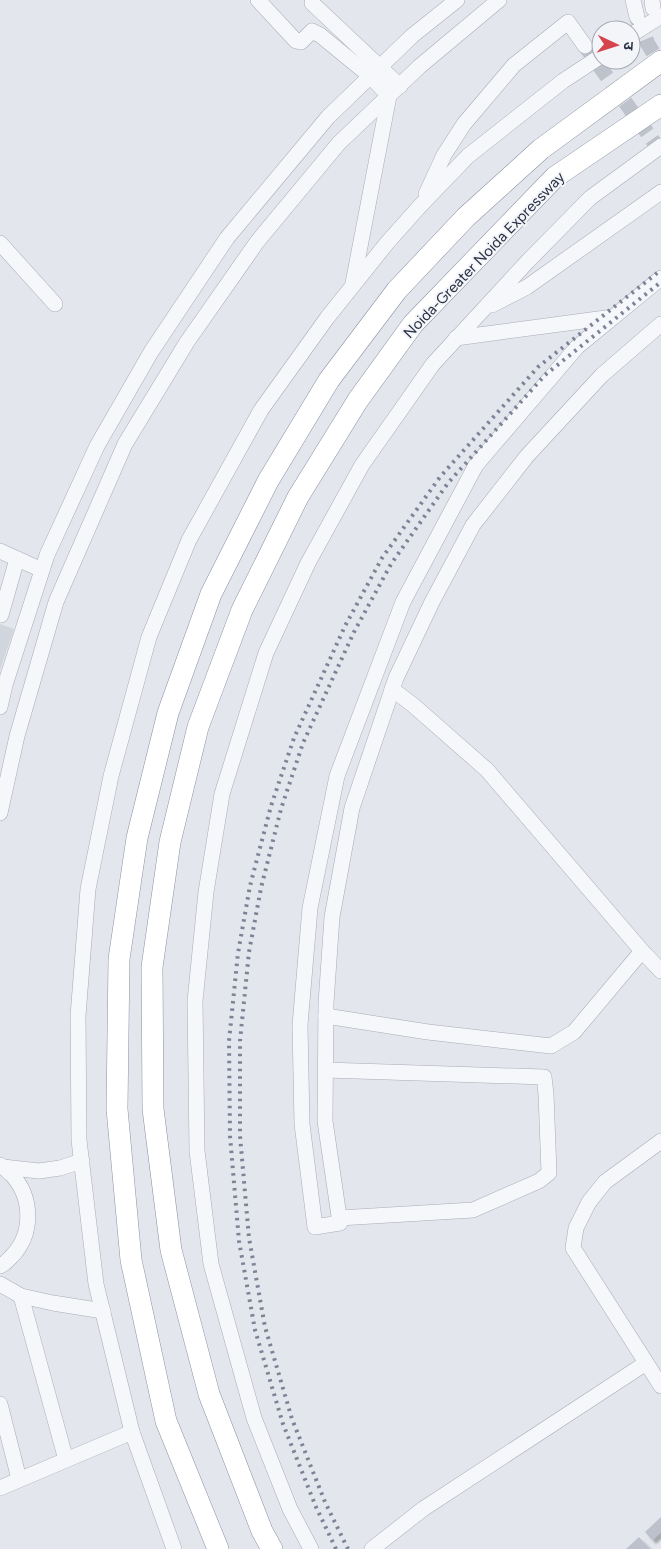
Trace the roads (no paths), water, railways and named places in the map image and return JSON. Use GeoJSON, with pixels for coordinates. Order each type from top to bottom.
{"type":"FeatureCollection","features":[{"type":"Feature","properties":{"kind":"highway"},"geometry":{"type":"LineString","coordinates":[[218,1549],[166,1421],[131,1260],[117,1109],[120,959],[137,838],[168,713],[211,594],[268,481],[335,372],[397,290],[466,217],[541,149],[661,61]]}},
{"type":"Feature","properties":{"kind":"highway","name":"Noida-Greater Noida Expressway"},"geometry":{"type":"LineString","coordinates":[[272,1549],[262,1531],[209,1394],[171,1250],[153,1109],[152,967],[170,842],[198,727],[242,610],[298,497],[358,400],[413,324],[555,177],[661,105]]}},
{"type":"Feature","properties":{"kind":"street"},"geometry":{"type":"LineString","coordinates":[[258,0],[296,41],[301,42],[312,31],[314,21],[310,2]]}},
{"type":"Feature","properties":{"kind":"street"},"geometry":{"type":"LineString","coordinates":[[0,707],[5,684],[47,555],[97,446],[151,352],[227,238],[328,118],[412,36],[457,0]]}},
{"type":"Feature","properties":{"kind":"street"},"geometry":{"type":"LineString","coordinates":[[0,813],[17,736],[56,602],[125,444],[198,327],[257,242],[339,143],[420,66],[500,0]]}},
{"type":"Feature","properties":{"kind":"street"},"geometry":{"type":"LineString","coordinates":[[633,0],[637,17]]}},
{"type":"Feature","properties":{"kind":"street"},"geometry":{"type":"LineString","coordinates":[[310,2],[394,91]]}},
{"type":"Feature","properties":{"kind":"street"},"geometry":{"type":"LineString","coordinates":[[641,24],[655,8]]}},
{"type":"Feature","properties":{"kind":"street"},"geometry":{"type":"LineString","coordinates":[[420,206],[444,156],[464,124],[514,65],[568,22],[585,46]]}},
{"type":"Feature","properties":{"kind":"street"},"geometry":{"type":"LineString","coordinates":[[312,31],[375,72]]}},
{"type":"Feature","properties":{"kind":"street"},"geometry":{"type":"LineString","coordinates":[[174,1549],[132,1432],[96,1284],[79,1140],[78,1016],[88,889],[111,776],[149,637],[189,540],[260,410],[327,318],[420,206],[468,156],[563,81],[591,63]]}},
{"type":"Feature","properties":{"kind":"street"},"geometry":{"type":"LineString","coordinates":[[352,287],[394,91]]}},
{"type":"Feature","properties":{"kind":"street"},"geometry":{"type":"LineString","coordinates":[[311,1549],[290,1508],[254,1418],[211,1264],[197,1151],[195,1001],[206,892],[222,794],[266,652],[308,563],[362,465],[433,364],[482,310],[590,198],[661,146]]}},
{"type":"Feature","properties":{"kind":"street"},"geometry":{"type":"LineString","coordinates":[[482,310],[527,287],[661,192]]}},
{"type":"Feature","properties":{"kind":"street"},"geometry":{"type":"LineString","coordinates":[[0,243],[56,304]]}},
{"type":"Feature","properties":{"kind":"street"},"geometry":{"type":"LineString","coordinates":[[661,278],[577,347],[476,465],[403,602],[337,776],[310,908],[300,1025],[302,1124],[315,1227],[340,1223],[325,1121],[326,1016],[332,917],[352,808],[392,689],[432,602],[473,525],[527,456],[602,375],[661,324]]}},
{"type":"Feature","properties":{"kind":"street"},"geometry":{"type":"LineString","coordinates":[[456,338],[613,318]]}},
{"type":"Feature","properties":{"kind":"street"},"geometry":{"type":"LineString","coordinates":[[62,521],[86,532]]}},
{"type":"Feature","properties":{"kind":"street"},"geometry":{"type":"LineString","coordinates":[[0,552],[42,570]]}},
{"type":"Feature","properties":{"kind":"street"},"geometry":{"type":"LineString","coordinates":[[17,559],[0,615],[25,623]]}},
{"type":"Feature","properties":{"kind":"street"},"geometry":{"type":"LineString","coordinates":[[392,689],[487,770],[661,971]]}},
{"type":"Feature","properties":{"kind":"street"},"geometry":{"type":"LineString","coordinates":[[326,1016],[428,1032],[551,1046],[574,1032],[642,950]]}},
{"type":"Feature","properties":{"kind":"street"},"geometry":{"type":"LineString","coordinates":[[326,1070],[544,1077],[546,1094],[549,1173],[539,1181],[473,1210],[339,1218]]}},
{"type":"Feature","properties":{"kind":"street"},"geometry":{"type":"LineString","coordinates":[[661,1141],[605,1182],[589,1202],[576,1228],[573,1248],[661,1386]]}},
{"type":"Feature","properties":{"kind":"street"},"geometry":{"type":"LineString","coordinates":[[2,1166],[38,1171],[60,1168],[82,1160]]}},
{"type":"Feature","properties":{"kind":"street"},"geometry":{"type":"LineString","coordinates":[[0,1266],[4,1265],[20,1248],[28,1227],[28,1204],[19,1183],[2,1166]]}},
{"type":"Feature","properties":{"kind":"street"},"geometry":{"type":"LineString","coordinates":[[0,1284],[21,1296],[52,1304],[103,1311]]}},
{"type":"Feature","properties":{"kind":"street"},"geometry":{"type":"LineString","coordinates":[[21,1296],[66,1460]]}},
{"type":"Feature","properties":{"kind":"street"},"geometry":{"type":"LineString","coordinates":[[372,1549],[423,1509],[646,1364]]}},
{"type":"Feature","properties":{"kind":"street"},"geometry":{"type":"LineString","coordinates":[[0,1404],[19,1480]]}},
{"type":"Feature","properties":{"kind":"street"},"geometry":{"type":"LineString","coordinates":[[0,1488],[132,1432]]}},
{"type":"Feature","properties":{"kind":"tunnel"},"geometry":{"type":"LineString","coordinates":[[637,18],[648,44],[661,66]]}},
{"type":"Feature","properties":{"kind":"tunnel"},"geometry":{"type":"LineString","coordinates":[[585,46],[661,152]]}},
{"type":"Feature","properties":{"kind":"railway"},"geometry":{"type":"LineString","coordinates":[[336,1549],[316,1507],[283,1424],[255,1330],[239,1241],[230,1136],[229,1041],[238,953],[250,886],[271,806],[294,738],[345,626],[382,558],[440,477],[538,367],[661,270]]}},
{"type":"Feature","properties":{"kind":"railway"},"geometry":{"type":"LineString","coordinates":[[348,1549],[325,1502],[292,1419],[265,1327],[249,1238],[240,1136],[240,1041],[249,952],[261,888],[281,809],[303,743],[354,632],[391,564],[448,483],[545,375],[661,282]]}}]}
